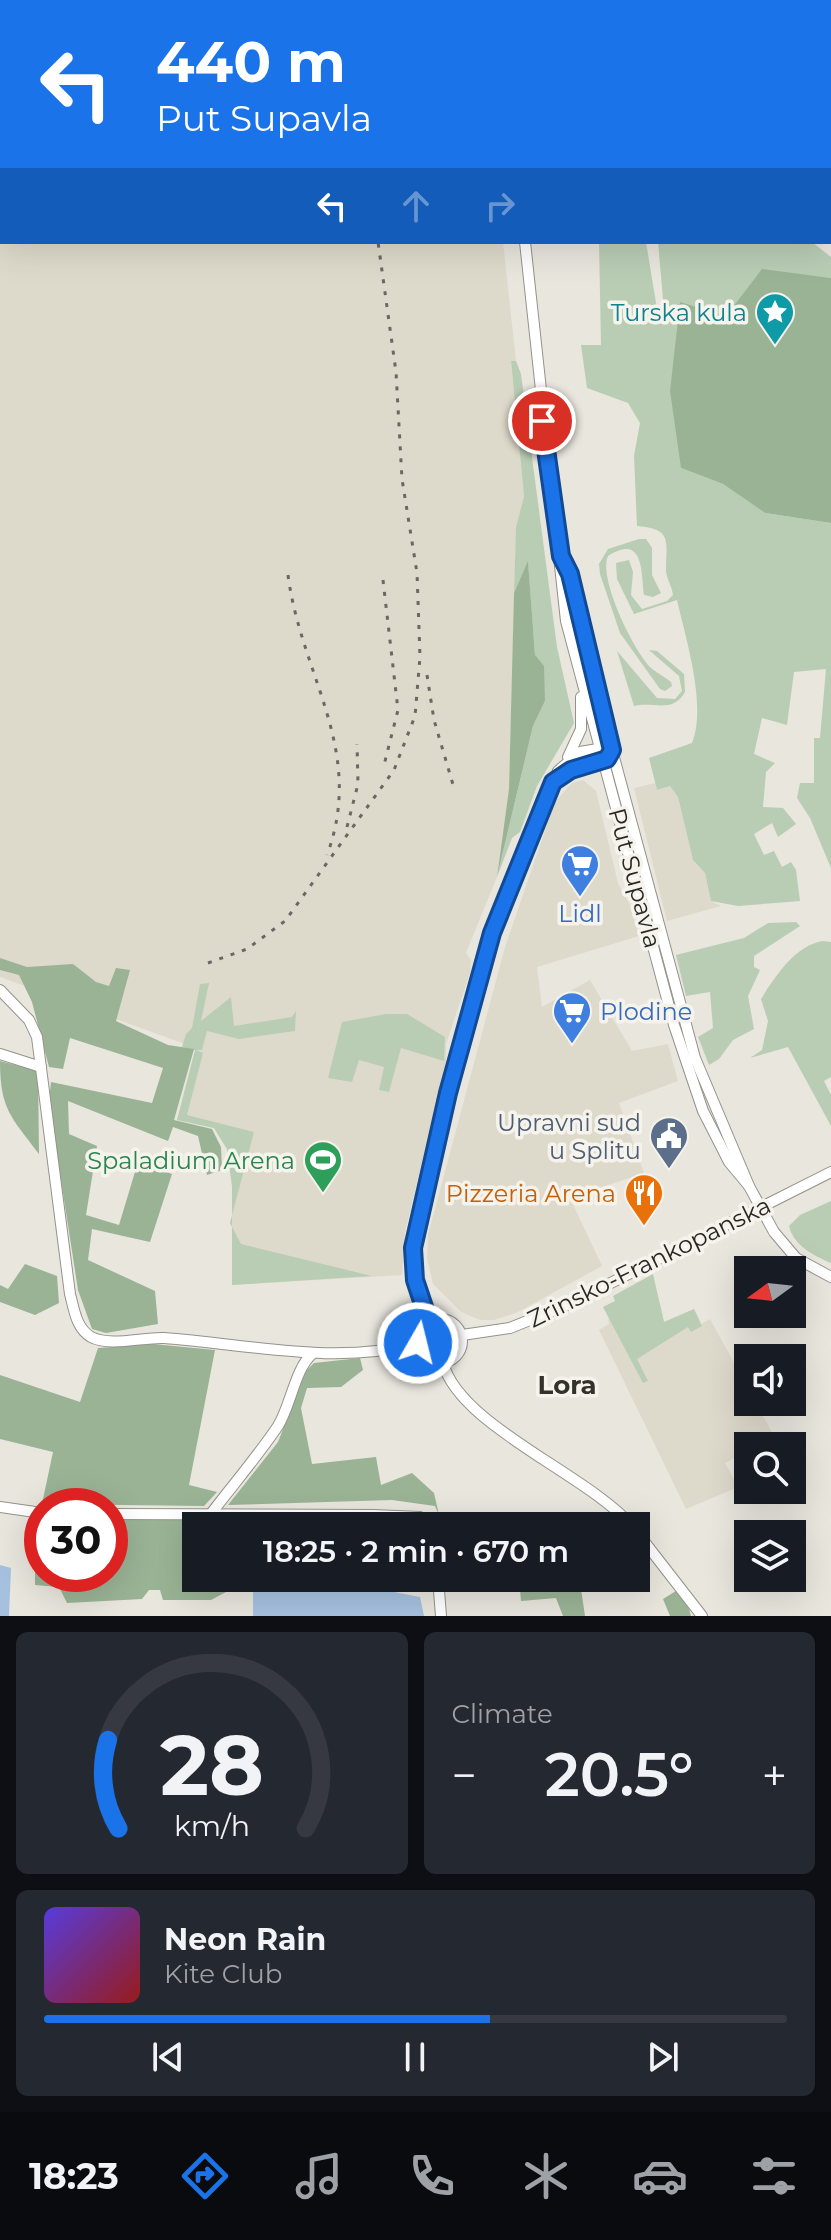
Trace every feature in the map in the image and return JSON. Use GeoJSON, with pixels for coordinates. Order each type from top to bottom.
{"type":"FeatureCollection","features":[{"type":"Feature","properties":{"kind":"street","name":"Put Supavla"},"geometry":{"type":"LineString","coordinates":[[525,244],[542,421],[561,556],[559,577],[581,679],[674,1025],[703,1111],[729,1162],[749,1186]]}},
{"type":"Feature","properties":{"kind":"street","name":"Put Supavla"},"geometry":{"type":"LineString","coordinates":[[561,556],[570,574],[612,750],[689,1041],[749,1186],[782,1245],[796,1258],[831,1277]]}},
{"type":"Feature","properties":{"kind":"street"},"geometry":{"type":"LineString","coordinates":[[429,1322],[415,1280],[413,1248],[448,1093],[492,933],[553,782],[581,729],[581,679]]}},
{"type":"Feature","properties":{"kind":"street"},"geometry":{"type":"LineString","coordinates":[[553,782],[571,770],[604,761],[612,750],[600,748],[580,752],[565,762]]}},
{"type":"Feature","properties":{"kind":"street"},"geometry":{"type":"LineString","coordinates":[[0,990],[29,1020],[37,1037],[70,1294],[80,1326],[90,1336],[105,1341],[163,1338],[312,1354],[397,1349],[418,1343]]}},
{"type":"Feature","properties":{"kind":"street"},"geometry":{"type":"LineString","coordinates":[[0,1054],[41,1067]]}},
{"type":"Feature","properties":{"kind":"street","name":"Zrinsko-Frankopanska"},"geometry":{"type":"LineString","coordinates":[[462,1335],[510,1328],[567,1305],[831,1172]]}},
{"type":"Feature","properties":{"kind":"street"},"geometry":{"type":"LineString","coordinates":[[448,1320],[462,1335],[456,1356],[443,1363],[429,1360],[418,1343],[420,1331],[429,1322],[448,1320]]}},
{"type":"Feature","properties":{"kind":"street"},"geometry":{"type":"LineString","coordinates":[[212,1512],[279,1424],[296,1389],[303,1362],[312,1354]]}},
{"type":"Feature","properties":{"kind":"street"},"geometry":{"type":"LineString","coordinates":[[443,1363],[446,1376],[468,1403],[596,1494],[616,1512]]}},
{"type":"Feature","properties":{"kind":"street"},"geometry":{"type":"LineString","coordinates":[[0,1507],[24,1510]]}},
{"type":"Feature","properties":{"kind":"street"},"geometry":{"type":"LineString","coordinates":[[128,1514],[182,1515]]}},
{"type":"Feature","properties":{"kind":"street"},"geometry":{"type":"LineString","coordinates":[[650,1549],[702,1616]]}},
{"type":"Feature","properties":{"kind":"street"},"geometry":{"type":"LineString","coordinates":[[439,1592],[441,1616]]}},
{"type":"Feature","properties":{"kind":"shaded area"},"geometry":{"type":"Polygon","coordinates":[[[0,244],[503,244],[516,361],[511,362],[524,496],[516,527],[509,790],[497,877],[466,953],[471,960],[470,973],[446,1044],[446,1062],[405,1232],[402,1275],[232,1285],[232,1186],[227,1149],[214,1128],[177,1120],[196,1048],[0,977],[0,244]]]}},
{"type":"Feature","properties":{"kind":"shaded area"},"geometry":{"type":"Polygon","coordinates":[[[583,780],[596,791],[618,883],[630,905],[639,936],[537,967],[542,1007],[590,980],[632,1051],[668,1044],[678,1081],[619,1103],[644,1173],[570,1198],[602,1266],[518,1312],[494,1320],[480,1320],[461,1312],[433,1284],[427,1259],[428,1235],[505,947],[555,802],[572,783],[583,780]]]}},
{"type":"Feature","properties":{"kind":"shaded area"},"geometry":{"type":"Polygon","coordinates":[[[655,783],[657,790],[670,786],[678,797],[693,860],[705,873],[711,901],[721,906],[667,921],[634,788],[655,783]]]}},
{"type":"Feature","properties":{"kind":"shaded area"},"geometry":{"type":"Polygon","coordinates":[[[660,1303],[664,1322],[694,1309],[701,1324],[710,1319],[734,1363],[734,1416],[763,1416],[772,1432],[734,1432],[734,1458],[725,1463],[734,1480],[734,1489],[686,1509],[599,1330],[609,1324],[608,1319],[660,1303]]]}},
{"type":"Feature","properties":{"kind":"green space"},"geometry":{"type":"Polygon","coordinates":[[[599,244],[646,244],[657,309],[664,311],[658,244],[815,244],[831,257],[831,278],[762,270],[726,316],[681,468],[723,484],[765,513],[831,523],[831,868],[810,818],[797,798],[800,783],[814,783],[814,738],[820,738],[826,669],[794,672],[787,725],[762,718],[754,754],[775,763],[766,772],[763,807],[783,808],[796,824],[778,837],[772,823],[754,834],[764,855],[774,851],[782,867],[791,862],[796,870],[800,901],[738,906],[711,901],[705,873],[693,860],[678,797],[670,786],[657,790],[649,758],[692,743],[696,728],[696,692],[677,600],[634,614],[617,579],[616,563],[629,560],[633,572],[631,595],[642,609],[667,601],[673,595],[666,573],[665,538],[657,530],[637,526],[634,456],[640,423],[628,403],[587,388],[581,345],[601,345],[599,244]]]}},
{"type":"Feature","properties":{"kind":"green space"},"geometry":{"type":"Polygon","coordinates":[[[762,269],[831,278],[831,523],[765,513],[723,484],[681,468],[670,391],[680,302],[726,316],[762,269]]]}},
{"type":"Feature","properties":{"kind":"green space"},"geometry":{"type":"Polygon","coordinates":[[[511,361],[516,361],[521,374],[557,647],[574,723],[537,786],[520,832],[512,838],[497,877],[533,726],[545,701],[535,655],[528,563],[514,593],[516,527],[524,496],[511,361]]]}},
{"type":"Feature","properties":{"kind":"green space"},"geometry":{"type":"Polygon","coordinates":[[[646,539],[652,548],[652,575],[661,593],[653,597],[644,595],[639,559],[629,549],[608,556],[608,580],[619,613],[643,658],[671,682],[672,686],[665,691],[660,689],[620,633],[600,574],[599,564],[608,549],[646,539]]]}},
{"type":"Feature","properties":{"kind":"green space"},"geometry":{"type":"Polygon","coordinates":[[[528,561],[535,655],[544,666],[545,701],[533,726],[497,877],[509,789],[514,593],[528,561]]]}},
{"type":"Feature","properties":{"kind":"green space"},"geometry":{"type":"Polygon","coordinates":[[[568,598],[603,724],[598,726],[568,598]]]}},
{"type":"Feature","properties":{"kind":"green space"},"geometry":{"type":"Polygon","coordinates":[[[649,650],[657,651],[684,674],[685,692],[675,703],[634,706],[617,651],[657,698],[675,699],[682,691],[679,676],[649,650]]]}},
{"type":"Feature","properties":{"kind":"green space"},"geometry":{"type":"Polygon","coordinates":[[[796,922],[800,926],[754,956],[754,967],[760,970],[748,996],[754,1029],[733,1040],[719,1059],[709,1065],[698,1037],[713,1028],[710,992],[686,996],[676,955],[744,938],[768,923],[796,922]]]}},
{"type":"Feature","properties":{"kind":"green space"},"geometry":{"type":"Polygon","coordinates":[[[823,941],[831,942],[831,1077],[824,1081],[831,1095],[831,1126],[788,1047],[750,1058],[762,1050],[768,1021],[761,999],[795,955],[823,941]]]}},
{"type":"Feature","properties":{"kind":"green space"},"geometry":{"type":"Polygon","coordinates":[[[0,958],[27,967],[73,964],[96,982],[109,986],[116,968],[130,970],[116,1021],[168,1045],[194,1049],[174,1120],[212,1129],[221,1147],[222,1170],[207,1175],[198,1136],[173,1127],[168,1141],[68,1101],[69,1134],[97,1146],[86,1215],[119,1225],[138,1162],[172,1174],[150,1242],[92,1229],[88,1260],[155,1291],[158,1324],[106,1333],[92,1329],[78,1290],[49,1102],[51,1082],[152,1103],[163,1068],[70,1038],[63,1069],[49,1067],[32,1002],[19,975],[0,970],[0,958]]]}},
{"type":"Feature","properties":{"kind":"green space"},"geometry":{"type":"Polygon","coordinates":[[[209,983],[201,1021],[231,997],[234,1026],[292,1017],[296,1011],[295,1031],[239,1039],[207,1031],[202,1050],[196,1050],[203,1053],[187,1115],[254,1132],[232,1215],[227,1149],[214,1128],[177,1120],[195,1050],[182,1047],[186,1034],[192,1028],[200,984],[209,983]]]}},
{"type":"Feature","properties":{"kind":"green space"},"geometry":{"type":"Polygon","coordinates":[[[386,1014],[407,1014],[445,1037],[444,1061],[401,1048],[389,1092],[379,1090],[384,1067],[359,1060],[352,1082],[328,1078],[342,1022],[386,1014]]]}},
{"type":"Feature","properties":{"kind":"green space"},"geometry":{"type":"Polygon","coordinates":[[[0,1061],[38,1071],[39,1154],[9,1112],[2,1091],[0,1061]]]}},
{"type":"Feature","properties":{"kind":"green space"},"geometry":{"type":"Polygon","coordinates":[[[831,1201],[831,1263],[800,1244],[789,1226],[800,1215],[831,1201]]]}},
{"type":"Feature","properties":{"kind":"green space"},"geometry":{"type":"Polygon","coordinates":[[[232,1227],[241,1244],[372,1276],[232,1285],[232,1227]]]}},
{"type":"Feature","properties":{"kind":"green space"},"geometry":{"type":"Polygon","coordinates":[[[25,1264],[57,1276],[59,1303],[35,1315],[0,1302],[0,1285],[8,1289],[25,1264]]]}},
{"type":"Feature","properties":{"kind":"green space"},"geometry":{"type":"Polygon","coordinates":[[[653,1274],[664,1322],[694,1309],[702,1326],[691,1332],[688,1327],[637,1359],[648,1381],[643,1383],[603,1307],[615,1301],[613,1296],[653,1274]]]}},
{"type":"Feature","properties":{"kind":"green space"},"geometry":{"type":"Polygon","coordinates":[[[153,1344],[215,1350],[189,1485],[217,1492],[204,1506],[128,1505],[128,1488],[45,1488],[53,1452],[0,1439],[0,1375],[80,1402],[98,1348],[153,1344]]]}},
{"type":"Feature","properties":{"kind":"green space"},"geometry":{"type":"Polygon","coordinates":[[[360,1358],[363,1370],[341,1387],[307,1388],[301,1408],[312,1464],[376,1457],[381,1485],[412,1473],[434,1493],[438,1512],[435,1506],[392,1500],[228,1505],[278,1442],[306,1371],[314,1363],[360,1358]]]}},
{"type":"Feature","properties":{"kind":"green space"},"geometry":{"type":"Polygon","coordinates":[[[128,1520],[182,1520],[182,1592],[226,1592],[211,1600],[163,1600],[160,1590],[149,1590],[142,1599],[67,1603],[62,1592],[128,1592],[128,1520]]]}},
{"type":"Feature","properties":{"kind":"green space"},"geometry":{"type":"Polygon","coordinates":[[[676,1591],[687,1602],[691,1616],[670,1616],[663,1599],[676,1591]]]}},
{"type":"Feature","properties":{"kind":"green space"},"geometry":{"type":"Polygon","coordinates":[[[520,1592],[581,1592],[585,1616],[563,1616],[556,1598],[521,1601],[520,1592]]]}},
{"type":"Feature","properties":{"kind":"water"},"geometry":{"type":"Polygon","coordinates":[[[0,1565],[11,1568],[9,1616],[0,1616],[0,1565]]]}},
{"type":"Feature","properties":{"kind":"water"},"geometry":{"type":"Polygon","coordinates":[[[253,1592],[394,1592],[420,1597],[424,1616],[253,1616],[253,1592]]]}},
{"type":"Feature","properties":{"kind":"railway"},"geometry":{"type":"LineString","coordinates":[[208,963],[247,949],[285,921],[394,770],[415,716],[420,657],[417,573],[402,479],[396,372],[378,244]]}},
{"type":"Feature","properties":{"kind":"railway"},"geometry":{"type":"LineString","coordinates":[[288,575],[295,612],[335,747],[339,781],[337,817],[327,855]]}},
{"type":"Feature","properties":{"kind":"railway"},"geometry":{"type":"LineString","coordinates":[[383,580],[398,710],[383,769]]}},
{"type":"Feature","properties":{"kind":"railway"},"geometry":{"type":"LineString","coordinates":[[427,675],[434,720],[454,788]]}},
{"type":"Feature","properties":{"kind":"railway"},"geometry":{"type":"LineString","coordinates":[[347,827],[358,784],[357,744]]}},
{"type":"Feature","properties":{"kind":"place","name":"Turska kula"},"geometry":{"type":"Point","coordinates":[775,346]}},
{"type":"Feature","properties":{"kind":"place","name":"Lidl"},"geometry":{"type":"Point","coordinates":[580,898]}},
{"type":"Feature","properties":{"kind":"place","name":"Plodine"},"geometry":{"type":"Point","coordinates":[572,1045]}},
{"type":"Feature","properties":{"kind":"place","name":"Upravni sud u Splitu"},"geometry":{"type":"Point","coordinates":[669,1170]}},
{"type":"Feature","properties":{"kind":"place","name":"Spaladium Arena"},"geometry":{"type":"Point","coordinates":[323,1194]}},
{"type":"Feature","properties":{"kind":"place","name":"Pizzeria Arena"},"geometry":{"type":"Point","coordinates":[644,1227]}},
{"type":"Feature","properties":{"kind":"district","name":"Lora"},"geometry":{"type":"Point","coordinates":[567,1385]}},
{"type":"Feature","properties":{"kind":"route"},"geometry":{"type":"LineString","coordinates":[[418,1343],[420,1331],[429,1322],[415,1280],[413,1248],[448,1093],[492,933],[553,782],[571,770],[604,761],[612,750],[570,574],[561,556],[542,421]]}}]}
